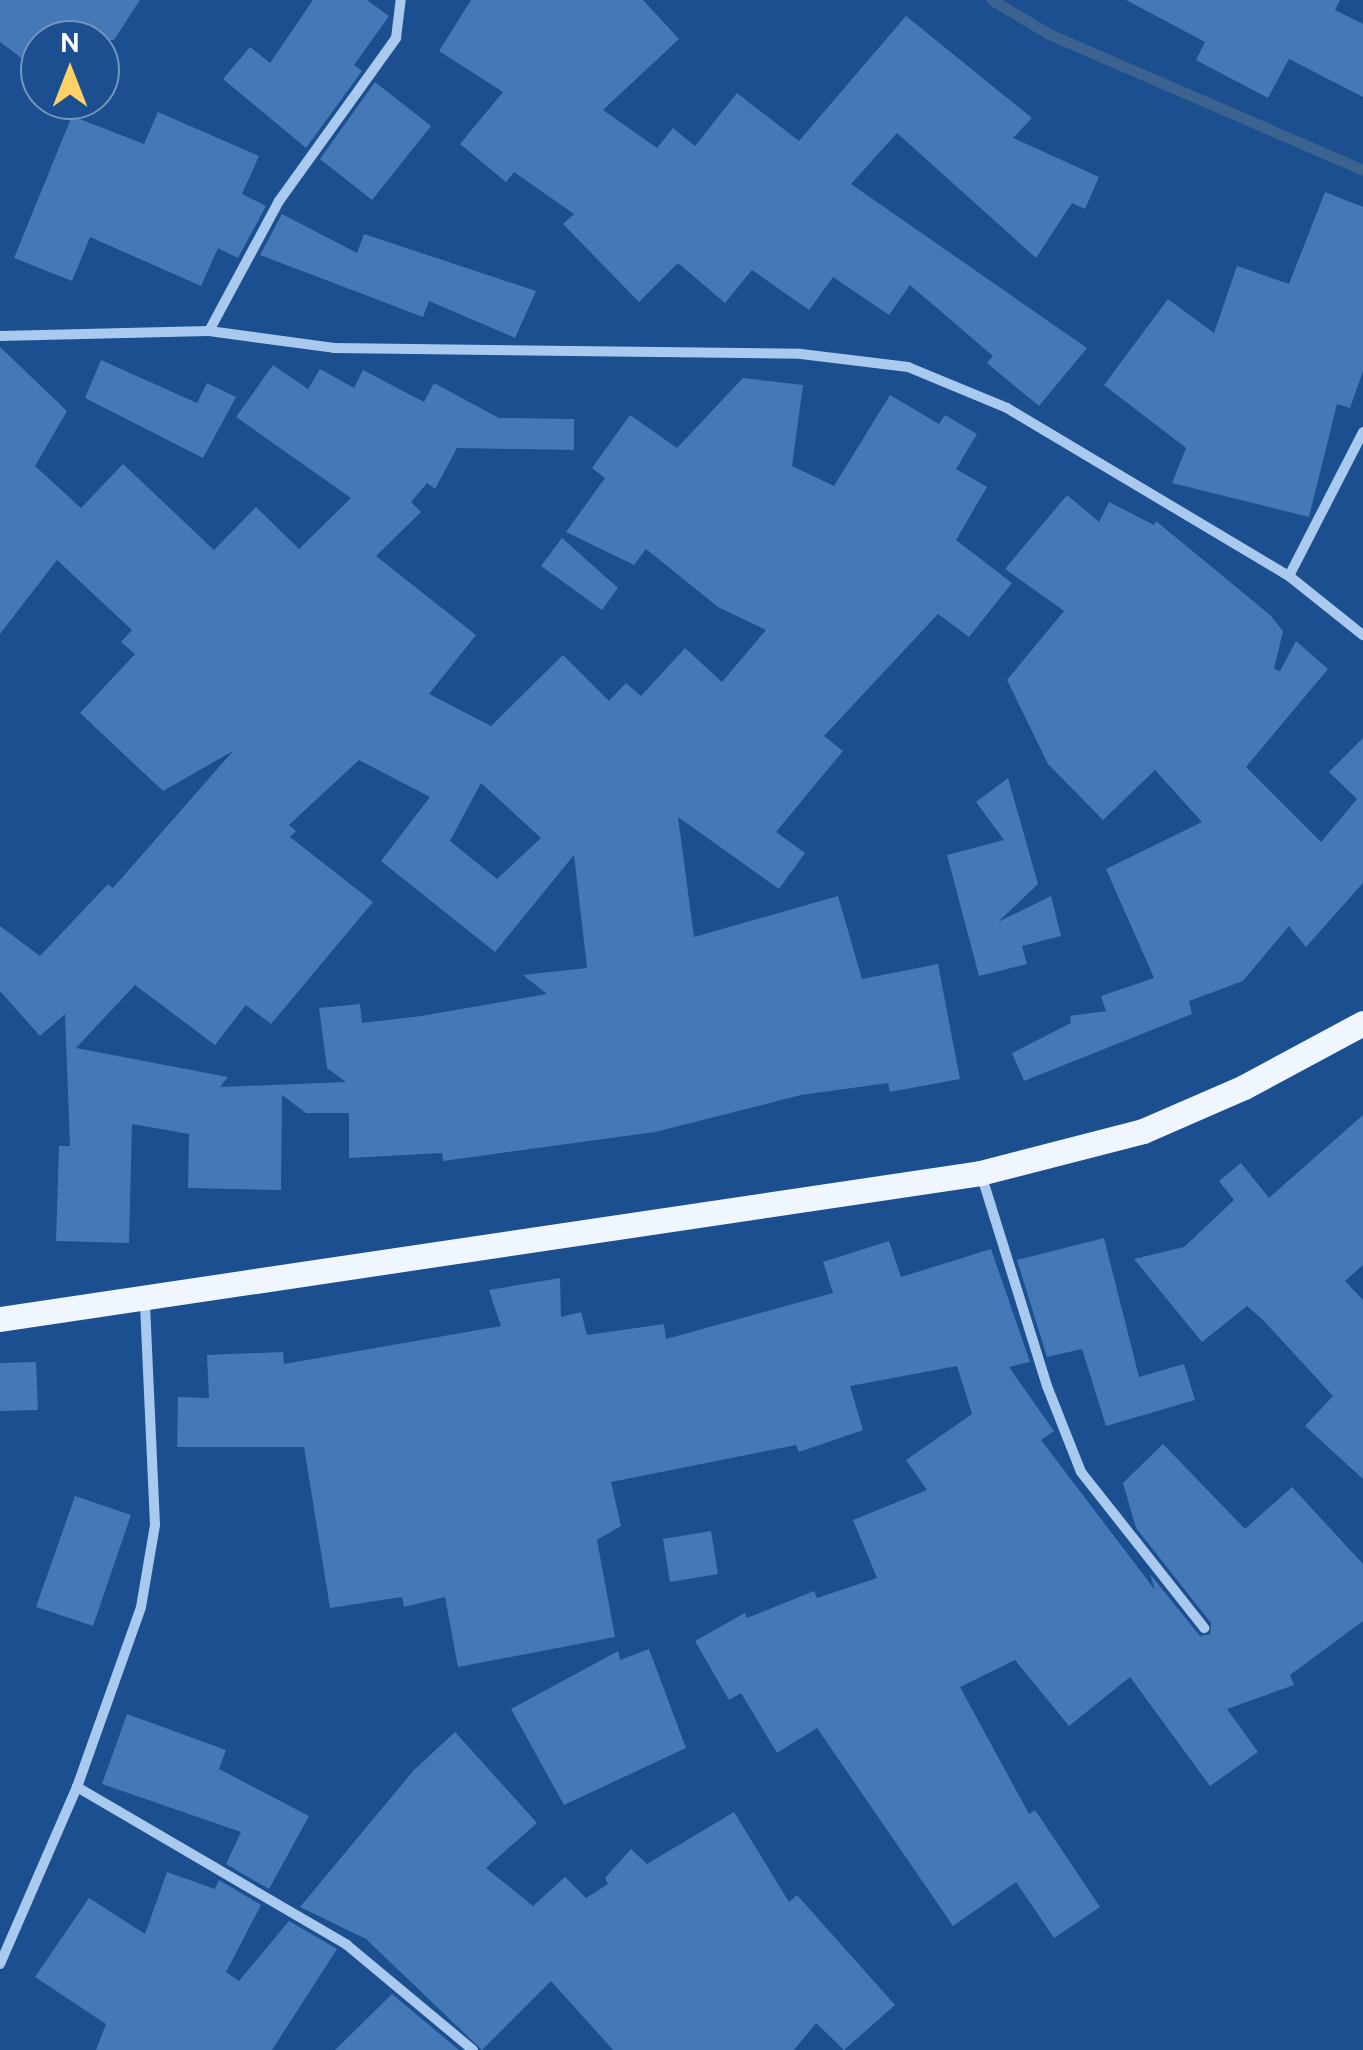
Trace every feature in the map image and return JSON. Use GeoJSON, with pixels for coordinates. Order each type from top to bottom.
{"type":"FeatureCollection","features":[{"type":"Feature","properties":{"kind":"main road"},"geometry":{"type":"LineString","coordinates":[[0,1319],[145,1301],[980,1173],[1142,1130],[1244,1087],[1363,1023]]}},
{"type":"Feature","properties":{"kind":"street"},"geometry":{"type":"LineString","coordinates":[[209,331],[279,201],[396,38],[401,0]]}},
{"type":"Feature","properties":{"kind":"street"},"geometry":{"type":"LineString","coordinates":[[0,336],[209,331],[334,348],[802,354],[908,367],[1008,408],[1289,576],[1363,636]]}},
{"type":"Feature","properties":{"kind":"street"},"geometry":{"type":"LineString","coordinates":[[1289,576],[1363,432]]}},
{"type":"Feature","properties":{"kind":"street"},"geometry":{"type":"LineString","coordinates":[[980,1173],[1047,1386],[1082,1472],[1204,1628]]}},
{"type":"Feature","properties":{"kind":"street"},"geometry":{"type":"LineString","coordinates":[[0,1964],[77,1787],[141,1607],[155,1525],[145,1301]]}},
{"type":"Feature","properties":{"kind":"street"},"geometry":{"type":"LineString","coordinates":[[77,1787],[347,1945],[473,2050]]}},
{"type":"Feature","properties":{"kind":"building"},"geometry":{"type":"Polygon","coordinates":[[[0,0],[140,0],[120,31],[120,20],[20,20],[20,57],[0,42],[0,0]]]}},
{"type":"Feature","properties":{"kind":"building"},"geometry":{"type":"Polygon","coordinates":[[[313,0],[367,0],[389,16],[354,65],[362,71],[306,148],[223,79],[250,47],[270,63],[313,0]]]}},
{"type":"Feature","properties":{"kind":"building"},"geometry":{"type":"Polygon","coordinates":[[[471,0],[643,0],[679,39],[603,110],[657,148],[673,128],[695,146],[737,93],[799,141],[906,16],[1032,118],[1013,138],[1099,177],[1085,209],[1072,203],[1036,258],[897,133],[851,184],[1087,348],[1039,406],[987,363],[993,356],[910,285],[889,315],[833,277],[809,310],[752,270],[725,303],[678,263],[639,302],[563,224],[574,214],[514,172],[506,182],[460,144],[503,92],[439,51],[471,0]]]}},
{"type":"Feature","properties":{"kind":"building"},"geometry":{"type":"Polygon","coordinates":[[[1126,0],[1340,0],[1335,10],[1363,24],[1363,97],[1289,59],[1268,98],[1196,60],[1205,42],[1126,0]]]}},
{"type":"Feature","properties":{"kind":"building"},"geometry":{"type":"Polygon","coordinates":[[[375,82],[431,126],[372,200],[320,159],[375,82]]]}},
{"type":"Feature","properties":{"kind":"building"},"geometry":{"type":"Polygon","coordinates":[[[158,112],[259,156],[242,194],[266,206],[238,258],[218,248],[201,286],[90,237],[72,281],[14,258],[70,120],[82,120],[144,144],[158,112]]]}},
{"type":"Feature","properties":{"kind":"building"},"geometry":{"type":"Polygon","coordinates":[[[1325,192],[1363,207],[1363,371],[1350,408],[1337,404],[1309,517],[1172,483],[1186,448],[1104,385],[1168,299],[1214,333],[1237,266],[1289,284],[1325,192]]]}},
{"type":"Feature","properties":{"kind":"building"},"geometry":{"type":"Polygon","coordinates":[[[282,214],[357,253],[364,234],[536,291],[515,338],[429,301],[423,317],[260,255],[282,214]]]}},
{"type":"Feature","properties":{"kind":"building"},"geometry":{"type":"Polygon","coordinates":[[[0,347],[67,411],[35,466],[81,508],[123,464],[214,550],[256,507],[299,549],[351,498],[236,417],[273,365],[308,389],[320,369],[354,388],[363,370],[424,402],[434,383],[499,418],[574,419],[574,450],[457,448],[435,489],[427,483],[411,502],[421,512],[376,556],[476,635],[429,694],[491,726],[563,655],[609,701],[626,683],[641,696],[685,648],[722,682],[766,630],[718,607],[646,549],[634,565],[566,532],[605,478],[592,468],[630,415],[677,448],[743,378],[803,385],[792,466],[834,486],[890,395],[939,424],[945,415],[977,434],[956,469],[987,487],[956,540],[1012,583],[969,637],[938,614],[824,736],[843,751],[776,832],[805,853],[779,889],[678,817],[694,937],[838,896],[862,979],[938,964],[960,1079],[890,1092],[888,1083],[801,1095],[655,1132],[443,1161],[442,1153],[349,1158],[349,1113],[306,1113],[282,1095],[281,1190],[188,1188],[189,1134],[132,1124],[129,1243],[56,1241],[59,1146],[70,1146],[65,1014],[40,1036],[0,991],[0,926],[40,956],[108,884],[113,888],[233,751],[163,791],[80,713],[135,654],[121,642],[132,630],[57,560],[0,634],[0,347]],[[359,760],[289,825],[296,831],[290,837],[373,902],[271,1024],[246,1005],[215,1045],[135,985],[76,1048],[228,1077],[220,1087],[346,1082],[327,1068],[319,1008],[360,1004],[362,1023],[421,1016],[547,994],[523,975],[587,968],[574,855],[495,952],[381,861],[430,797],[359,760]],[[481,783],[450,841],[497,879],[541,838],[481,783]]]}},
{"type":"Feature","properties":{"kind":"building"},"geometry":{"type":"Polygon","coordinates":[[[101,360],[197,403],[207,383],[236,397],[203,458],[85,398],[101,360]]]}},
{"type":"Feature","properties":{"kind":"building"},"geometry":{"type":"Polygon","coordinates":[[[1067,495],[1099,522],[1109,502],[1154,525],[1156,521],[1270,615],[1283,631],[1274,669],[1280,671],[1296,641],[1328,669],[1246,767],[1321,842],[1357,799],[1329,772],[1363,738],[1363,883],[1306,947],[1289,926],[1243,981],[1189,1001],[1192,1014],[1024,1081],[1012,1053],[1071,1023],[1070,1016],[1106,1011],[1101,996],[1154,978],[1106,869],[1202,822],[1155,770],[1103,820],[1048,764],[1007,680],[1064,611],[1005,569],[1067,495]]]}},
{"type":"Feature","properties":{"kind":"building"},"geometry":{"type":"Polygon","coordinates":[[[562,538],[618,588],[602,610],[541,566],[562,538]]]}},
{"type":"Feature","properties":{"kind":"building"},"geometry":{"type":"Polygon","coordinates":[[[1008,778],[1038,884],[998,922],[1051,896],[1061,936],[1022,946],[1027,964],[979,976],[947,855],[1004,840],[976,802],[1008,778]]]}},
{"type":"Feature","properties":{"kind":"building"},"geometry":{"type":"Polygon","coordinates":[[[1363,1115],[1363,1265],[1345,1281],[1363,1300],[1363,1479],[1305,1426],[1333,1396],[1263,1320],[1247,1306],[1202,1342],[1134,1259],[1184,1247],[1234,1200],[1219,1181],[1241,1163],[1269,1198],[1363,1115]]]}},
{"type":"Feature","properties":{"kind":"building"},"geometry":{"type":"Polygon","coordinates":[[[1104,1238],[1139,1377],[1184,1364],[1195,1400],[1106,1426],[1082,1349],[1047,1357],[1017,1260],[1104,1238]]]}},
{"type":"Feature","properties":{"kind":"building"},"geometry":{"type":"Polygon","coordinates":[[[889,1241],[901,1277],[991,1249],[1030,1362],[1009,1367],[1054,1431],[1041,1440],[1155,1590],[1150,1574],[1200,1636],[1210,1634],[1211,1623],[1136,1528],[1123,1483],[1163,1444],[1245,1529],[1292,1487],[1363,1564],[1363,1621],[1290,1675],[1294,1685],[1227,1709],[1258,1752],[1210,1786],[1130,1677],[1069,1726],[1015,1660],[960,1687],[1029,1814],[1035,1810],[1100,1907],[1054,1938],[1016,1882],[953,1926],[817,1728],[777,1753],[741,1693],[729,1700],[695,1641],[745,1613],[747,1618],[814,1591],[817,1598],[877,1578],[853,1520],[927,1490],[906,1460],[972,1414],[957,1366],[850,1386],[863,1430],[799,1452],[796,1445],[611,1482],[621,1526],[597,1540],[615,1637],[458,1667],[445,1597],[404,1607],[402,1597],[330,1608],[304,1447],[177,1447],[178,1397],[209,1398],[207,1355],[283,1352],[284,1364],[501,1326],[489,1290],[560,1278],[561,1317],[581,1312],[587,1335],[664,1324],[666,1339],[833,1293],[823,1262],[889,1241]]]}},
{"type":"Feature","properties":{"kind":"building"},"geometry":{"type":"Polygon","coordinates":[[[36,1362],[38,1410],[0,1411],[0,1363],[36,1362]]]}},
{"type":"Feature","properties":{"kind":"building"},"geometry":{"type":"Polygon","coordinates":[[[75,1496],[131,1515],[93,1626],[36,1607],[75,1496]]]}},
{"type":"Feature","properties":{"kind":"building"},"geometry":{"type":"Polygon","coordinates":[[[711,1531],[718,1574],[670,1582],[663,1539],[711,1531]]]}},
{"type":"Feature","properties":{"kind":"building"},"geometry":{"type":"Polygon","coordinates":[[[649,1649],[686,1748],[564,1805],[511,1709],[618,1651],[620,1660],[649,1649]]]}},
{"type":"Feature","properties":{"kind":"building"},"geometry":{"type":"Polygon","coordinates":[[[127,1714],[226,1750],[219,1769],[309,1816],[269,1889],[226,1864],[241,1832],[102,1784],[127,1714]]]}},
{"type":"Feature","properties":{"kind":"building"},"geometry":{"type":"Polygon","coordinates":[[[455,1732],[537,1823],[486,1868],[533,1906],[565,1877],[586,1898],[608,1884],[605,1878],[631,1849],[647,1864],[734,1812],[789,1902],[797,1895],[895,2005],[844,2050],[816,2023],[794,2050],[613,2050],[551,1981],[482,2050],[366,1939],[300,1907],[414,1770],[455,1732]]]}},
{"type":"Feature","properties":{"kind":"building"},"geometry":{"type":"Polygon","coordinates":[[[167,1872],[215,1889],[219,1880],[261,1905],[226,1972],[239,1981],[289,1921],[337,1949],[272,2050],[96,2050],[106,2024],[35,1977],[89,1898],[145,1934],[167,1872]]]}},
{"type":"Feature","properties":{"kind":"building"},"geometry":{"type":"Polygon","coordinates":[[[392,1994],[459,2050],[335,2050],[392,1994]]]}},
{"type":"Feature","properties":{"kind":"waterway"},"geometry":{"type":"LineString","coordinates":[[992,0],[1049,34],[1363,170]]}}]}
